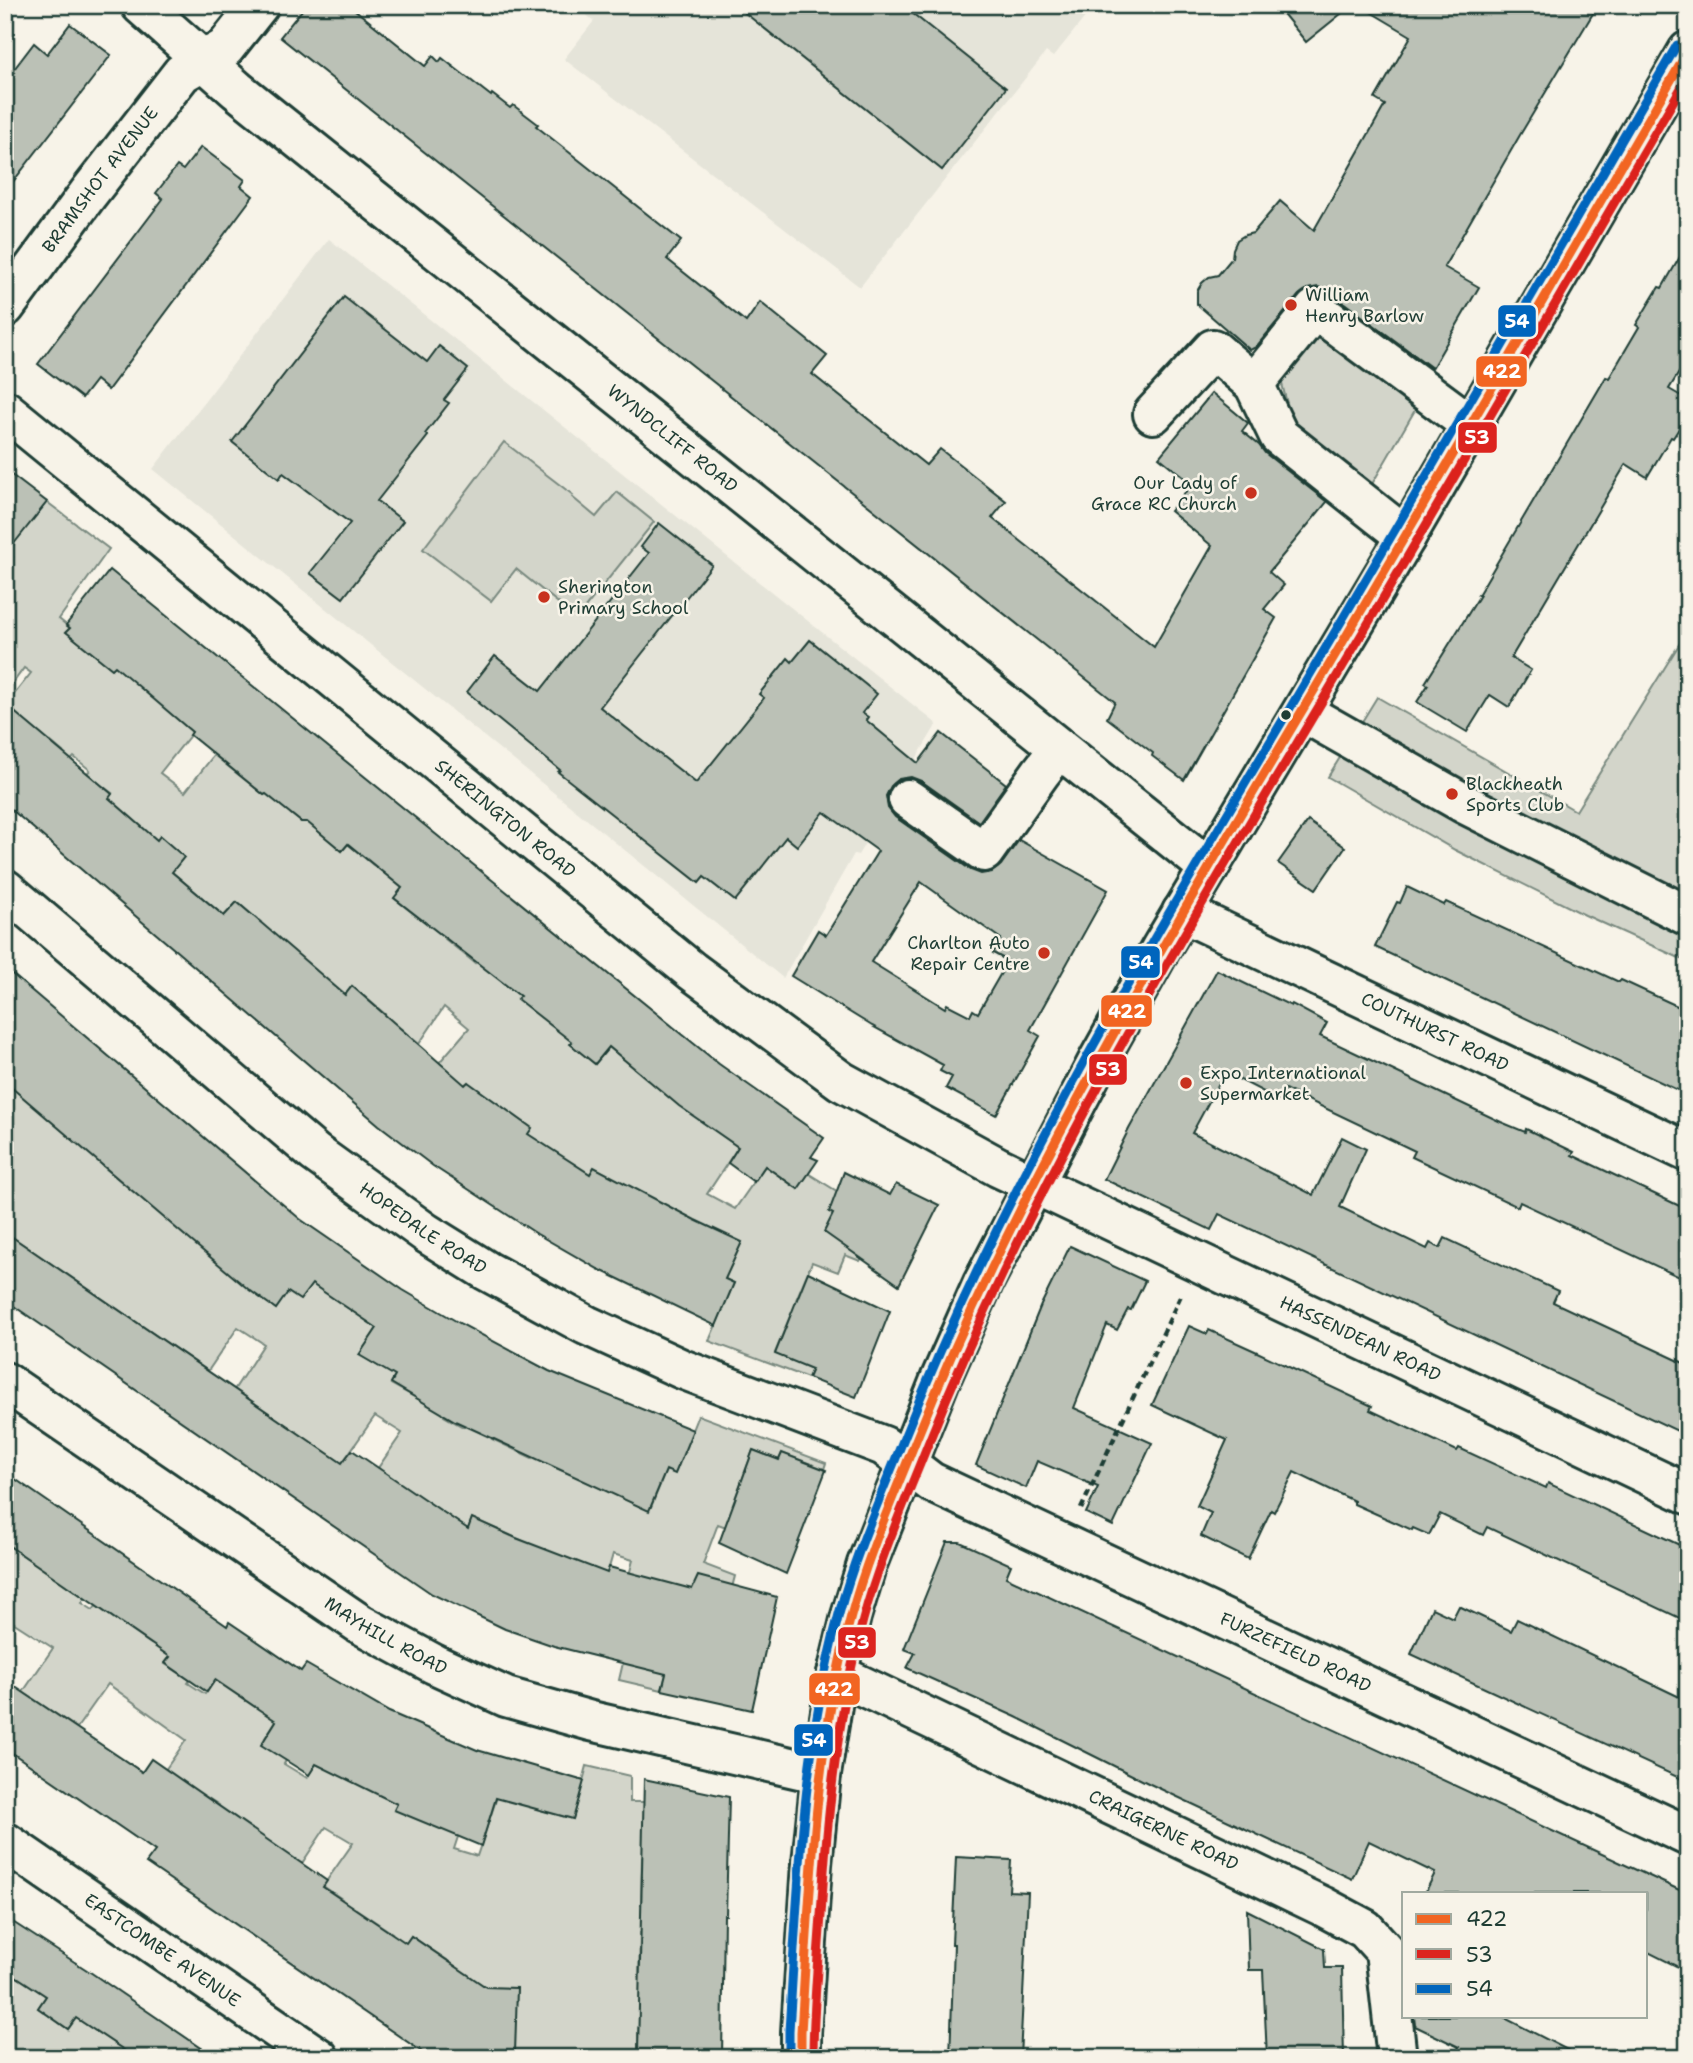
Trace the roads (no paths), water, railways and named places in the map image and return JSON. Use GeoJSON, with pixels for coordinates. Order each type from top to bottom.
{"type":"FeatureCollection","features":[{"type":"Feature","properties":{"kind":"street","name":"WYNDCLIFF ROAD"},"geometry":{"type":"LineString","coordinates":[[141,5],[203,61],[1209,868]]}},
{"type":"Feature","properties":{"kind":"street","name":"BRAMSHOT AVENUE"},"geometry":{"type":"LineString","coordinates":[[5,307],[182,73],[225,48],[259,5]]}},
{"type":"Feature","properties":{"kind":"street"},"geometry":{"type":"LineString","coordinates":[[801,2058],[812,1864],[821,1773],[837,1674],[867,1564],[940,1380],[1033,1183],[1098,1059],[1182,912],[1406,537],[1688,51]]}},
{"type":"Feature","properties":{"kind":"street"},"geometry":{"type":"LineString","coordinates":[[1254,384],[1315,309],[1471,424]]}},
{"type":"Feature","properties":{"kind":"street"},"geometry":{"type":"LineString","coordinates":[[1153,414],[1213,349],[1254,384],[1279,436],[1406,537]]}},
{"type":"Feature","properties":{"kind":"street","name":"SHERINGTON ROAD"},"geometry":{"type":"LineString","coordinates":[[5,410],[692,971],[753,1017],[841,1082],[998,1167],[1033,1183]]}},
{"type":"Feature","properties":{"kind":"street"},"geometry":{"type":"LineString","coordinates":[[1303,712],[1465,804],[1688,916]]}},
{"type":"Feature","properties":{"kind":"street"},"geometry":{"type":"LineString","coordinates":[[908,799],[984,852],[1059,749]]}},
{"type":"Feature","properties":{"kind":"street","name":"HOPEDALE ROAD"},"geometry":{"type":"LineString","coordinates":[[5,889],[315,1153],[426,1233],[487,1271],[586,1325],[682,1369],[884,1446],[907,1464]]}},
{"type":"Feature","properties":{"kind":"street","name":"COUTHURST ROAD"},"geometry":{"type":"LineString","coordinates":[[1182,912],[1688,1152]]}},
{"type":"Feature","properties":{"kind":"street","name":"HASSENDEAN ROAD"},"geometry":{"type":"LineString","coordinates":[[1033,1183],[1688,1494]]}},
{"type":"Feature","properties":{"kind":"street","name":"MAYHILL ROAD"},"geometry":{"type":"LineString","coordinates":[[5,1382],[360,1624],[434,1664],[506,1697],[591,1721],[821,1773]]}},
{"type":"Feature","properties":{"kind":"street","name":"FURZEFIELD ROAD"},"geometry":{"type":"LineString","coordinates":[[907,1464],[931,1482],[1688,1836]]}},
{"type":"Feature","properties":{"kind":"street","name":"CRAIGERNE ROAD"},"geometry":{"type":"LineString","coordinates":[[837,1674],[1365,1928],[1385,1951],[1397,2058]]}},
{"type":"Feature","properties":{"kind":"street","name":"EASTCOMBE AVENUE"},"geometry":{"type":"LineString","coordinates":[[5,1842],[319,2058]]}},
{"type":"Feature","properties":{"kind":"place","name":"William Henry Barlow"},"geometry":{"type":"Point","coordinates":[1291,305]}},
{"type":"Feature","properties":{"kind":"place","name":"Our Lady of Grace RC Church"},"geometry":{"type":"Point","coordinates":[1251,493]}},
{"type":"Feature","properties":{"kind":"place","name":"Sherington Primary School"},"geometry":{"type":"Point","coordinates":[544,597]}},
{"type":"Feature","properties":{"kind":"place","name":"Blackheath Sports Club"},"geometry":{"type":"Point","coordinates":[1452,794]}},
{"type":"Feature","properties":{"kind":"place","name":"Charlton Auto Repair Centre"},"geometry":{"type":"Point","coordinates":[1044,953]}},
{"type":"Feature","properties":{"kind":"place","name":"Expo International Supermarket"},"geometry":{"type":"Point","coordinates":[1186,1083]}}]}
